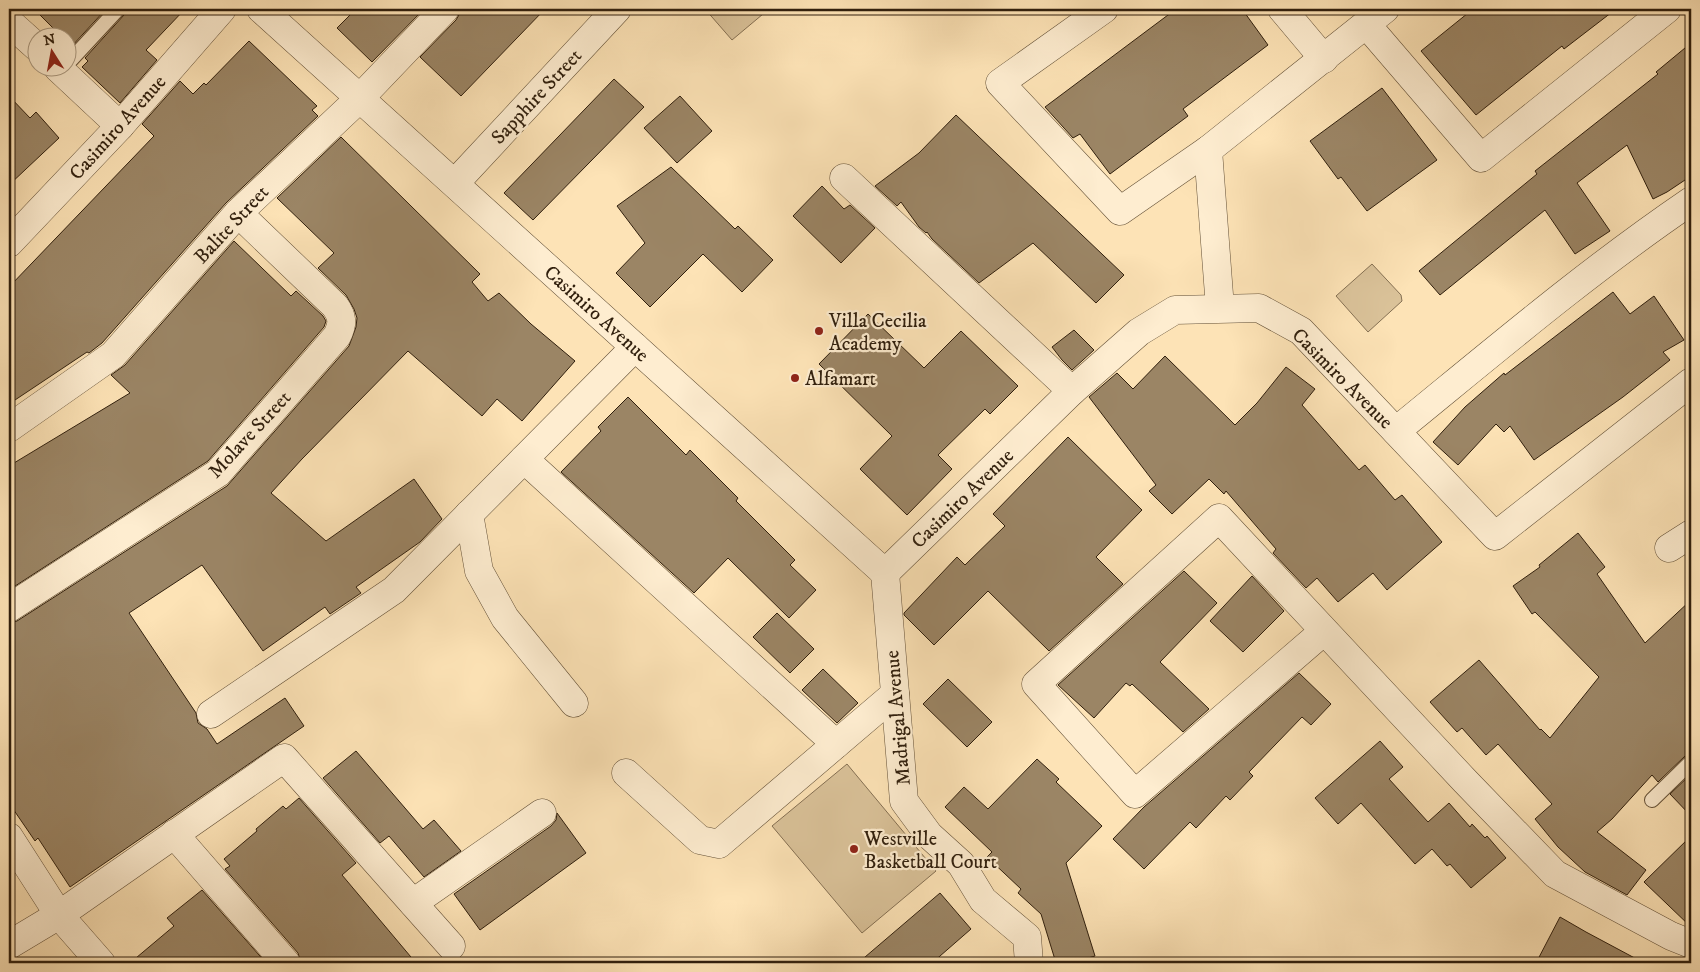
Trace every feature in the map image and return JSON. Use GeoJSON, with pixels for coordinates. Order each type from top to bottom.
{"type":"FeatureCollection","features":[{"type":"Feature","properties":{"kind":"street","name":"Casimiro Avenue"},"geometry":{"type":"LineString","coordinates":[[9,243],[120,126],[222,9]]}},
{"type":"Feature","properties":{"kind":"street","name":"Casimiro Avenue"},"geometry":{"type":"LineString","coordinates":[[261,9],[884,573],[1072,390],[1139,332],[1175,310],[1259,308],[1301,331],[1495,536],[1690,385]]}},
{"type":"Feature","properties":{"kind":"street","name":"Balite Street"},"geometry":{"type":"LineString","coordinates":[[9,428],[113,355],[238,213],[360,98],[445,9]]}},
{"type":"Feature","properties":{"kind":"street","name":"Sapphire Street"},"geometry":{"type":"LineString","coordinates":[[455,183],[616,9]]}},
{"type":"Feature","properties":{"kind":"street"},"geometry":{"type":"LineString","coordinates":[[1104,9],[1000,82],[1120,211],[1208,150],[1324,59],[1375,16],[1481,158],[1667,9]]}},
{"type":"Feature","properties":{"kind":"street"},"geometry":{"type":"LineString","coordinates":[[1282,9],[1324,59]]}},
{"type":"Feature","properties":{"kind":"street"},"geometry":{"type":"LineString","coordinates":[[9,22],[28,39]]}},
{"type":"Feature","properties":{"kind":"street"},"geometry":{"type":"LineString","coordinates":[[73,78],[120,126]]}},
{"type":"Feature","properties":{"kind":"street"},"geometry":{"type":"LineString","coordinates":[[1208,150],[1220,308]]}},
{"type":"Feature","properties":{"kind":"street"},"geometry":{"type":"LineString","coordinates":[[844,178],[1072,390]]}},
{"type":"Feature","properties":{"kind":"street"},"geometry":{"type":"LineString","coordinates":[[1396,431],[1561,296],[1640,236],[1691,201]]}},
{"type":"Feature","properties":{"kind":"street","name":"Molave Street"},"geometry":{"type":"LineString","coordinates":[[9,608],[218,473],[337,336],[342,326],[342,315],[336,306],[238,213]]}},
{"type":"Feature","properties":{"kind":"street"},"geometry":{"type":"LineString","coordinates":[[212,714],[394,590],[635,347]]}},
{"type":"Feature","properties":{"kind":"street"},"geometry":{"type":"LineString","coordinates":[[524,459],[836,744]]}},
{"type":"Feature","properties":{"kind":"street"},"geometry":{"type":"LineString","coordinates":[[469,514],[479,571],[505,618],[574,703]]}},
{"type":"Feature","properties":{"kind":"street"},"geometry":{"type":"LineString","coordinates":[[1324,631],[1135,794],[1036,684],[1219,518],[1465,781],[1555,874],[1671,936],[1691,944]]}},
{"type":"Feature","properties":{"kind":"street","name":"Madrigal Avenue"},"geometry":{"type":"LineString","coordinates":[[884,573],[904,801],[929,835],[961,864],[983,900],[1027,937],[1029,963]]}},
{"type":"Feature","properties":{"kind":"street"},"geometry":{"type":"LineString","coordinates":[[626,773],[700,840],[719,844],[895,694]]}},
{"type":"Feature","properties":{"kind":"street"},"geometry":{"type":"LineString","coordinates":[[9,945],[59,915],[284,758],[451,946]]}},
{"type":"Feature","properties":{"kind":"street"},"geometry":{"type":"LineString","coordinates":[[413,902],[542,813]]}},
{"type":"Feature","properties":{"kind":"street"},"geometry":{"type":"LineString","coordinates":[[174,834],[286,963]]}},
{"type":"Feature","properties":{"kind":"street"},"geometry":{"type":"LineString","coordinates":[[9,837],[59,915],[101,963]]}},
{"type":"Feature","properties":{"kind":"lane"},"geometry":{"type":"LineString","coordinates":[[9,18],[17,9]]}},
{"type":"Feature","properties":{"kind":"lane"},"geometry":{"type":"LineString","coordinates":[[78,50],[118,9]]}},
{"type":"Feature","properties":{"kind":"lane"},"geometry":{"type":"LineString","coordinates":[[1652,800],[1691,762]]}},
{"type":"Feature","properties":{"kind":"shaded area"},"geometry":{"type":"Polygon","coordinates":[[[705,9],[769,9],[732,40],[705,9]]]}},
{"type":"Feature","properties":{"kind":"shaded area"},"geometry":{"type":"Polygon","coordinates":[[[1372,264],[1401,295],[1402,301],[1368,332],[1336,296],[1372,264]]]}},
{"type":"Feature","properties":{"kind":"shaded area","name":"Westville Basketball Court"},"geometry":{"type":"Polygon","coordinates":[[[847,764],[936,871],[862,933],[772,826],[847,764]]]}},
{"type":"Feature","properties":{"kind":"building"},"geometry":{"type":"Polygon","coordinates":[[[34,9],[106,9],[78,39],[78,28],[53,28],[34,9]]]}},
{"type":"Feature","properties":{"kind":"building"},"geometry":{"type":"Polygon","coordinates":[[[127,9],[185,9],[146,50],[157,60],[120,103],[82,67],[88,61],[85,58],[124,15],[127,9]]]}},
{"type":"Feature","properties":{"kind":"building"},"geometry":{"type":"Polygon","coordinates":[[[356,9],[424,9],[372,62],[337,28],[356,9]]]}},
{"type":"Feature","properties":{"kind":"building"},"geometry":{"type":"Polygon","coordinates":[[[460,9],[545,9],[461,96],[420,57],[456,20],[460,9]]]}},
{"type":"Feature","properties":{"kind":"building"},"geometry":{"type":"Polygon","coordinates":[[[1176,9],[1242,9],[1268,45],[1183,109],[1188,116],[1110,174],[1080,134],[1073,138],[1045,107],[1176,9]]]}},
{"type":"Feature","properties":{"kind":"building"},"geometry":{"type":"Polygon","coordinates":[[[1473,9],[1616,9],[1564,49],[1562,46],[1476,115],[1421,51],[1473,9]]]}},
{"type":"Feature","properties":{"kind":"building"},"geometry":{"type":"Polygon","coordinates":[[[249,41],[317,106],[312,110],[318,116],[226,203],[102,343],[9,404],[9,287],[154,136],[142,124],[180,81],[193,94],[204,83],[206,85],[249,41]]]}},
{"type":"Feature","properties":{"kind":"building"},"geometry":{"type":"Polygon","coordinates":[[[1691,43],[1691,176],[1653,199],[1627,145],[1577,183],[1610,231],[1575,254],[1545,210],[1440,295],[1419,271],[1537,174],[1535,171],[1658,74],[1656,72],[1691,43]]]}},
{"type":"Feature","properties":{"kind":"building"},"geometry":{"type":"Polygon","coordinates":[[[614,79],[644,107],[533,220],[504,193],[614,79]]]}},
{"type":"Feature","properties":{"kind":"building"},"geometry":{"type":"Polygon","coordinates":[[[1382,88],[1437,160],[1367,211],[1341,177],[1338,179],[1310,141],[1382,88]]]}},
{"type":"Feature","properties":{"kind":"building"},"geometry":{"type":"Polygon","coordinates":[[[9,96],[30,118],[36,112],[59,138],[9,185],[9,96]]]}},
{"type":"Feature","properties":{"kind":"building"},"geometry":{"type":"Polygon","coordinates":[[[680,96],[712,131],[677,163],[644,128],[680,96]]]}},
{"type":"Feature","properties":{"kind":"building"},"geometry":{"type":"Polygon","coordinates":[[[956,115],[1124,275],[1096,303],[1033,243],[979,283],[927,232],[919,227],[901,202],[897,206],[875,186],[919,153],[956,115]]]}},
{"type":"Feature","properties":{"kind":"building"},"geometry":{"type":"Polygon","coordinates":[[[341,137],[480,274],[472,282],[488,301],[499,293],[531,324],[575,361],[522,421],[497,399],[482,416],[408,351],[302,459],[271,493],[326,541],[414,479],[442,519],[420,542],[356,587],[361,593],[330,614],[325,607],[263,651],[202,565],[129,613],[196,713],[198,723],[207,729],[217,744],[285,698],[304,726],[70,887],[38,838],[35,841],[9,803],[9,623],[17,621],[227,486],[349,346],[356,327],[357,318],[354,309],[346,295],[318,268],[334,253],[277,198],[341,137]]]}},
{"type":"Feature","properties":{"kind":"building"},"geometry":{"type":"Polygon","coordinates":[[[671,167],[735,229],[738,226],[773,260],[742,292],[703,254],[650,307],[616,273],[645,243],[617,206],[671,167]]]}},
{"type":"Feature","properties":{"kind":"building"},"geometry":{"type":"Polygon","coordinates":[[[822,186],[844,209],[850,205],[875,228],[841,263],[793,216],[822,186]]]}},
{"type":"Feature","properties":{"kind":"building"},"geometry":{"type":"Polygon","coordinates":[[[234,241],[291,296],[296,291],[323,316],[326,321],[324,327],[208,461],[9,590],[9,466],[130,393],[111,375],[125,365],[234,241]]]}},
{"type":"Feature","properties":{"kind":"building"},"geometry":{"type":"Polygon","coordinates":[[[1613,292],[1630,314],[1654,296],[1684,340],[1663,352],[1670,360],[1623,397],[1534,460],[1510,426],[1504,432],[1496,424],[1458,465],[1433,442],[1465,407],[1504,373],[1505,375],[1613,292]]]}},
{"type":"Feature","properties":{"kind":"building"},"geometry":{"type":"Polygon","coordinates":[[[868,314],[924,368],[961,331],[1018,386],[990,414],[985,409],[938,455],[952,469],[907,515],[860,469],[892,436],[819,364],[868,314]]]}},
{"type":"Feature","properties":{"kind":"building"},"geometry":{"type":"Polygon","coordinates":[[[1074,330],[1094,350],[1072,370],[1052,347],[1074,330]]]}},
{"type":"Feature","properties":{"kind":"building"},"geometry":{"type":"Polygon","coordinates":[[[1165,356],[1235,425],[1257,403],[1286,367],[1315,389],[1302,405],[1359,470],[1365,465],[1395,500],[1402,495],[1442,542],[1387,590],[1373,573],[1338,602],[1317,578],[1306,588],[1273,553],[1276,549],[1226,491],[1224,494],[1209,479],[1172,514],[1149,491],[1156,485],[1089,397],[1117,373],[1133,389],[1165,356]]]}},
{"type":"Feature","properties":{"kind":"building"},"geometry":{"type":"Polygon","coordinates":[[[628,397],[686,455],[690,450],[738,498],[736,501],[795,560],[790,565],[816,590],[789,618],[728,558],[694,593],[561,472],[601,431],[598,427],[628,397]]]}},
{"type":"Feature","properties":{"kind":"building"},"geometry":{"type":"Polygon","coordinates":[[[1068,437],[1142,510],[1096,557],[1123,584],[1049,651],[988,591],[934,645],[904,613],[957,557],[965,565],[1005,526],[993,514],[1068,437]]]}},
{"type":"Feature","properties":{"kind":"building"},"geometry":{"type":"Polygon","coordinates":[[[1578,533],[1605,567],[1597,574],[1645,643],[1691,600],[1691,753],[1685,756],[1658,782],[1652,775],[1612,819],[1597,832],[1646,870],[1627,895],[1585,872],[1558,847],[1535,819],[1552,804],[1498,744],[1486,755],[1462,728],[1457,732],[1430,702],[1479,660],[1540,730],[1550,738],[1599,677],[1535,612],[1532,614],[1513,586],[1540,567],[1539,565],[1578,533]]]}},
{"type":"Feature","properties":{"kind":"building"},"geometry":{"type":"Polygon","coordinates":[[[1184,571],[1217,603],[1160,662],[1209,709],[1183,732],[1132,684],[1130,686],[1126,683],[1094,718],[1058,685],[1184,571]]]}},
{"type":"Feature","properties":{"kind":"building"},"geometry":{"type":"Polygon","coordinates":[[[1252,576],[1284,611],[1243,652],[1210,621],[1252,576]]]}},
{"type":"Feature","properties":{"kind":"building"},"geometry":{"type":"Polygon","coordinates":[[[777,613],[814,649],[790,673],[753,637],[777,613]]]}},
{"type":"Feature","properties":{"kind":"building"},"geometry":{"type":"Polygon","coordinates":[[[823,669],[858,703],[837,723],[802,690],[823,669]]]}},
{"type":"Feature","properties":{"kind":"building"},"geometry":{"type":"Polygon","coordinates":[[[1299,673],[1331,704],[1311,725],[1302,717],[1249,772],[1253,776],[1230,800],[1226,796],[1196,828],[1190,822],[1144,869],[1113,839],[1144,807],[1299,673]]]}},
{"type":"Feature","properties":{"kind":"building"},"geometry":{"type":"Polygon","coordinates":[[[948,679],[992,722],[967,747],[923,704],[948,679]]]}},
{"type":"Feature","properties":{"kind":"building"},"geometry":{"type":"Polygon","coordinates":[[[1380,741],[1403,767],[1389,779],[1428,822],[1449,803],[1470,827],[1472,824],[1485,838],[1487,836],[1506,858],[1471,888],[1450,864],[1447,866],[1432,849],[1415,864],[1361,803],[1338,824],[1315,798],[1380,741]]]}},
{"type":"Feature","properties":{"kind":"building"},"geometry":{"type":"Polygon","coordinates":[[[356,751],[423,829],[434,820],[461,851],[424,877],[389,836],[380,843],[323,778],[356,751]]]}},
{"type":"Feature","properties":{"kind":"building"},"geometry":{"type":"Polygon","coordinates":[[[1037,759],[1059,779],[1056,782],[1102,826],[1066,863],[1095,956],[1070,963],[1056,963],[1041,914],[1018,893],[1021,889],[987,857],[992,852],[945,807],[964,787],[988,809],[1037,759]]]}},
{"type":"Feature","properties":{"kind":"building"},"geometry":{"type":"Polygon","coordinates":[[[1691,774],[1691,816],[1670,794],[1691,774]]]}},
{"type":"Feature","properties":{"kind":"building"},"geometry":{"type":"Polygon","coordinates":[[[299,798],[356,863],[342,875],[416,963],[301,963],[298,953],[225,869],[230,866],[224,859],[283,806],[286,809],[299,798]]]}},
{"type":"Feature","properties":{"kind":"building"},"geometry":{"type":"Polygon","coordinates":[[[557,813],[586,853],[480,930],[454,894],[551,826],[556,820],[557,813]]]}},
{"type":"Feature","properties":{"kind":"building"},"geometry":{"type":"Polygon","coordinates":[[[1691,836],[1691,927],[1644,882],[1691,836]]]}},
{"type":"Feature","properties":{"kind":"building"},"geometry":{"type":"Polygon","coordinates":[[[202,890],[266,963],[130,963],[174,926],[167,918],[202,890]]]}},
{"type":"Feature","properties":{"kind":"building"},"geometry":{"type":"Polygon","coordinates":[[[940,893],[971,929],[932,963],[858,963],[940,893]]]}},
{"type":"Feature","properties":{"kind":"building"},"geometry":{"type":"Polygon","coordinates":[[[1560,917],[1586,932],[1644,963],[1536,963],[1560,917]]]}},
{"type":"Feature","properties":{"kind":"place","name":"Villa Cecilia Academy"},"geometry":{"type":"Point","coordinates":[819,331]}},
{"type":"Feature","properties":{"kind":"place","name":"Alfamart"},"geometry":{"type":"Point","coordinates":[795,378]}},
{"type":"Feature","properties":{"kind":"place","name":"Westville Basketball Court"},"geometry":{"type":"Point","coordinates":[854,849]}}]}
